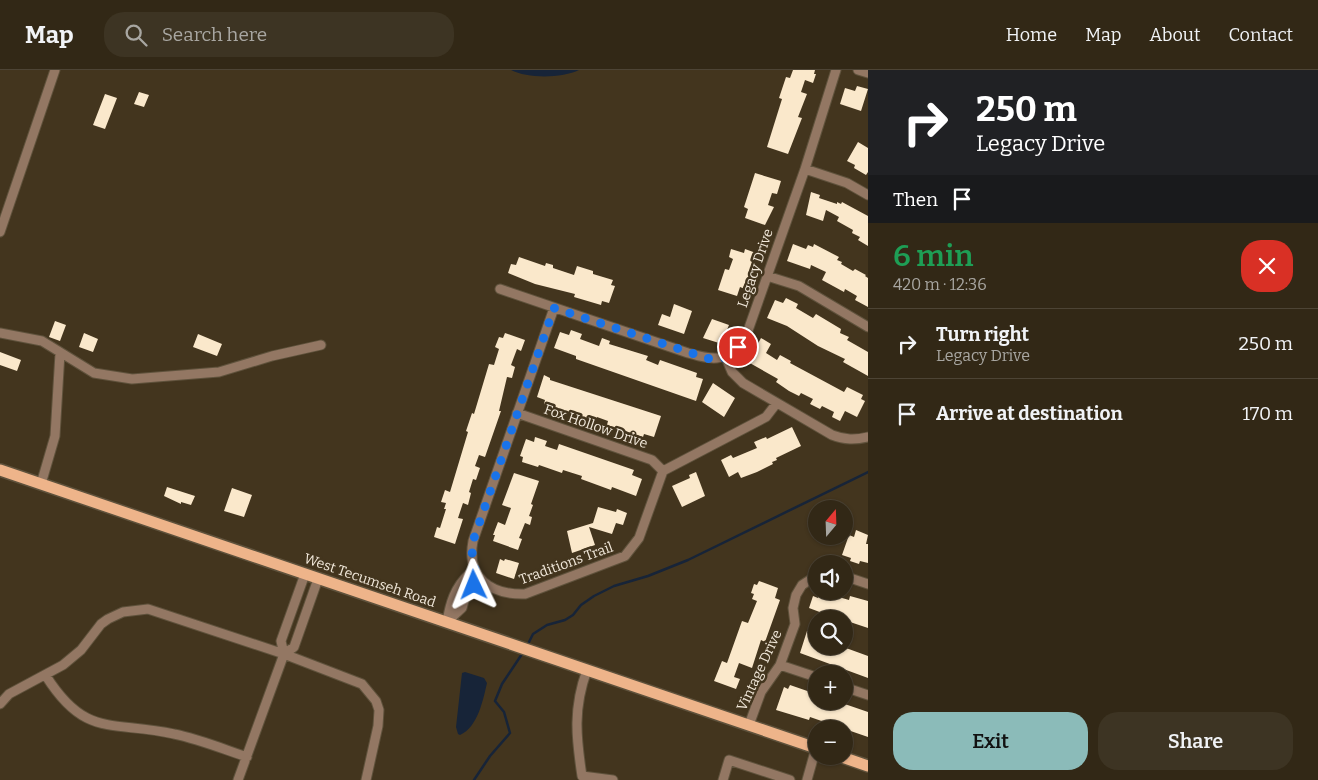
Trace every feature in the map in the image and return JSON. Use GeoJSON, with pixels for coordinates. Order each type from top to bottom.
{"type":"FeatureCollection","features":[{"type":"Feature","properties":{"kind":"main road","name":"West Tecumseh Road"},"geometry":{"type":"LineString","coordinates":[[0,470],[808,745]]}},
{"type":"Feature","properties":{"kind":"main road"},"geometry":{"type":"LineString","coordinates":[[853,761],[868,766]]}},
{"type":"Feature","properties":{"kind":"street"},"geometry":{"type":"LineString","coordinates":[[0,232],[55,70]]}},
{"type":"Feature","properties":{"kind":"street","name":"Legacy Drive"},"geometry":{"type":"LineString","coordinates":[[726,358],[745,339],[805,169],[836,70]]}},
{"type":"Feature","properties":{"kind":"street"},"geometry":{"type":"LineString","coordinates":[[858,70],[868,73]]}},
{"type":"Feature","properties":{"kind":"street"},"geometry":{"type":"LineString","coordinates":[[805,169],[847,183],[868,195]]}},
{"type":"Feature","properties":{"kind":"street"},"geometry":{"type":"LineString","coordinates":[[766,276],[799,286],[868,327]]}},
{"type":"Feature","properties":{"kind":"street"},"geometry":{"type":"LineString","coordinates":[[500,289],[696,355],[710,359],[726,358],[732,372],[743,383],[832,435],[843,439],[856,440],[868,436]]}},
{"type":"Feature","properties":{"kind":"street"},"geometry":{"type":"LineString","coordinates":[[447,622],[462,608],[466,594],[474,585],[477,573],[471,551],[473,541],[554,308]]}},
{"type":"Feature","properties":{"kind":"street"},"geometry":{"type":"LineString","coordinates":[[0,333],[42,341],[94,373],[132,379],[219,372],[272,356],[321,345]]}},
{"type":"Feature","properties":{"kind":"street"},"geometry":{"type":"LineString","coordinates":[[41,484],[55,436],[60,353]]}},
{"type":"Feature","properties":{"kind":"street"},"geometry":{"type":"LineString","coordinates":[[663,471],[766,417],[776,404]]}},
{"type":"Feature","properties":{"kind":"street","name":"Fox Hollow Drive"},"geometry":{"type":"LineString","coordinates":[[517,413],[652,460],[663,471]]}},
{"type":"Feature","properties":{"kind":"street","name":"Traditions Trail"},"geometry":{"type":"LineString","coordinates":[[477,573],[485,584],[497,592],[509,595],[525,594],[625,556],[639,538],[663,471]]}},
{"type":"Feature","properties":{"kind":"street"},"geometry":{"type":"LineString","coordinates":[[284,654],[281,641],[305,574]]}},
{"type":"Feature","properties":{"kind":"street"},"geometry":{"type":"LineString","coordinates":[[238,780],[284,654],[294,646],[318,578]]}},
{"type":"Feature","properties":{"kind":"street"},"geometry":{"type":"LineString","coordinates":[[853,579],[868,584]]}},
{"type":"Feature","properties":{"kind":"street","name":"Vintage Drive"},"geometry":{"type":"LineString","coordinates":[[749,726],[761,692],[780,665],[795,624],[793,608],[796,595],[802,585],[808,581]]}},
{"type":"Feature","properties":{"kind":"street"},"geometry":{"type":"LineString","coordinates":[[0,704],[9,694],[64,665],[81,650],[101,624],[108,619],[123,612],[140,609],[157,611],[284,654],[355,680],[368,688],[379,710],[378,726],[366,780]]}},
{"type":"Feature","properties":{"kind":"street"},"geometry":{"type":"LineString","coordinates":[[780,665],[808,674]]}},
{"type":"Feature","properties":{"kind":"street"},"geometry":{"type":"LineString","coordinates":[[587,670],[580,688],[576,735],[580,778],[613,780]]}},
{"type":"Feature","properties":{"kind":"street"},"geometry":{"type":"LineString","coordinates":[[46,676],[66,703],[76,712],[89,719],[114,726],[134,727],[174,734],[247,757]]}},
{"type":"Feature","properties":{"kind":"street"},"geometry":{"type":"LineString","coordinates":[[853,690],[868,695]]}},
{"type":"Feature","properties":{"kind":"street"},"geometry":{"type":"LineString","coordinates":[[723,780],[729,760],[790,780]]}},
{"type":"Feature","properties":{"kind":"street"},"geometry":{"type":"LineString","coordinates":[[807,780],[811,765]]}},
{"type":"Feature","properties":{"kind":"water"},"geometry":{"type":"Polygon","coordinates":[[[511,70],[579,70],[564,75],[536,76],[511,70]]]}},
{"type":"Feature","properties":{"kind":"water"},"geometry":{"type":"Polygon","coordinates":[[[465,672],[484,678],[487,683],[475,720],[460,735],[456,727],[462,673],[465,672]]]}},
{"type":"Feature","properties":{"kind":"building"},"geometry":{"type":"Polygon","coordinates":[[[793,70],[815,70],[814,74],[816,74],[813,83],[805,80],[801,92],[807,94],[798,117],[802,118],[788,154],[767,147],[782,99],[779,98],[786,77],[790,78],[793,70]]]}},
{"type":"Feature","properties":{"kind":"building"},"geometry":{"type":"Polygon","coordinates":[[[857,86],[868,89],[861,111],[840,104],[845,88],[855,91],[857,86]]]}},
{"type":"Feature","properties":{"kind":"building"},"geometry":{"type":"Polygon","coordinates":[[[139,92],[149,95],[144,107],[134,104],[139,92]]]}},
{"type":"Feature","properties":{"kind":"building"},"geometry":{"type":"Polygon","coordinates":[[[105,94],[117,98],[105,129],[93,125],[105,94]]]}},
{"type":"Feature","properties":{"kind":"building"},"geometry":{"type":"Polygon","coordinates":[[[858,142],[868,148],[868,172],[866,175],[854,168],[855,165],[847,161],[858,142]]]}},
{"type":"Feature","properties":{"kind":"building"},"geometry":{"type":"Polygon","coordinates":[[[755,173],[781,181],[777,194],[772,193],[768,205],[774,207],[765,225],[745,218],[748,209],[744,207],[755,173]]]}},
{"type":"Feature","properties":{"kind":"building"},"geometry":{"type":"Polygon","coordinates":[[[811,192],[820,195],[819,198],[837,204],[837,202],[841,204],[842,202],[868,216],[868,246],[858,240],[860,237],[852,233],[853,230],[837,221],[839,217],[826,210],[823,221],[806,215],[811,192]]]}},
{"type":"Feature","properties":{"kind":"building"},"geometry":{"type":"Polygon","coordinates":[[[793,244],[806,249],[808,245],[813,247],[814,244],[839,257],[837,260],[842,262],[841,264],[853,271],[855,269],[866,275],[868,278],[868,307],[855,300],[857,296],[845,289],[844,292],[822,280],[826,272],[811,265],[810,269],[787,261],[793,244]]]}},
{"type":"Feature","properties":{"kind":"building"},"geometry":{"type":"Polygon","coordinates":[[[731,249],[744,253],[745,249],[756,253],[745,289],[740,287],[737,296],[718,290],[725,269],[729,270],[733,259],[729,257],[731,249]]]}},
{"type":"Feature","properties":{"kind":"building"},"geometry":{"type":"Polygon","coordinates":[[[519,257],[545,266],[546,263],[553,265],[553,268],[574,275],[577,266],[593,271],[593,274],[613,280],[611,285],[615,286],[609,303],[602,301],[601,305],[574,297],[575,294],[535,284],[508,273],[511,264],[516,265],[519,257]]]}},
{"type":"Feature","properties":{"kind":"building"},"geometry":{"type":"Polygon","coordinates":[[[786,298],[798,304],[796,308],[813,318],[816,314],[841,329],[840,333],[849,337],[847,340],[868,352],[868,376],[843,362],[845,359],[818,346],[787,326],[767,318],[775,300],[783,303],[786,298]]]}},
{"type":"Feature","properties":{"kind":"building"},"geometry":{"type":"Polygon","coordinates":[[[674,304],[692,311],[684,334],[658,325],[662,314],[670,317],[674,304]]]}},
{"type":"Feature","properties":{"kind":"building"},"geometry":{"type":"Polygon","coordinates":[[[712,319],[729,325],[723,340],[720,339],[719,343],[703,338],[712,319]]]}},
{"type":"Feature","properties":{"kind":"building"},"geometry":{"type":"Polygon","coordinates":[[[55,321],[66,325],[60,341],[49,337],[55,321]]]}},
{"type":"Feature","properties":{"kind":"building"},"geometry":{"type":"Polygon","coordinates":[[[571,330],[582,334],[580,339],[599,346],[602,338],[610,341],[609,344],[648,356],[646,360],[658,365],[660,360],[697,373],[696,377],[703,379],[696,401],[576,359],[576,356],[554,348],[560,332],[569,335],[571,330]]]}},
{"type":"Feature","properties":{"kind":"building"},"geometry":{"type":"Polygon","coordinates":[[[84,333],[98,339],[93,352],[79,347],[84,333]]]}},
{"type":"Feature","properties":{"kind":"building"},"geometry":{"type":"Polygon","coordinates":[[[505,333],[525,340],[521,351],[517,349],[511,365],[515,367],[512,378],[507,377],[499,411],[501,411],[485,457],[479,455],[475,466],[480,468],[476,480],[473,479],[468,505],[463,503],[458,518],[463,519],[455,544],[434,537],[437,527],[440,528],[446,509],[444,509],[446,503],[441,502],[445,490],[450,492],[472,413],[474,414],[489,364],[494,365],[499,349],[495,347],[499,337],[503,338],[505,333]]]}},
{"type":"Feature","properties":{"kind":"building"},"geometry":{"type":"Polygon","coordinates":[[[198,334],[222,344],[217,356],[193,347],[198,334]]]}},
{"type":"Feature","properties":{"kind":"building"},"geometry":{"type":"Polygon","coordinates":[[[761,338],[771,344],[766,353],[777,360],[780,355],[791,361],[790,363],[844,392],[847,387],[863,395],[861,399],[865,401],[857,417],[845,411],[840,421],[832,417],[834,412],[822,406],[820,409],[810,404],[813,399],[801,393],[799,396],[789,391],[776,382],[778,379],[748,362],[761,338]]]}},
{"type":"Feature","properties":{"kind":"building"},"geometry":{"type":"Polygon","coordinates":[[[0,352],[21,360],[17,371],[0,365],[0,352]]]}},
{"type":"Feature","properties":{"kind":"building"},"geometry":{"type":"Polygon","coordinates":[[[544,375],[550,378],[550,380],[661,416],[654,437],[644,434],[643,437],[607,425],[608,421],[597,417],[595,421],[544,404],[545,400],[537,397],[544,375]]]}},
{"type":"Feature","properties":{"kind":"building"},"geometry":{"type":"Polygon","coordinates":[[[713,383],[735,398],[724,417],[702,402],[713,383]]]}},
{"type":"Feature","properties":{"kind":"building"},"geometry":{"type":"Polygon","coordinates":[[[792,427],[801,446],[776,458],[777,460],[772,462],[773,464],[757,472],[741,478],[738,472],[729,477],[721,460],[731,455],[733,458],[757,448],[754,442],[766,437],[767,439],[792,427]]]}},
{"type":"Feature","properties":{"kind":"building"},"geometry":{"type":"Polygon","coordinates":[[[535,437],[547,441],[545,446],[557,450],[559,444],[634,470],[632,475],[642,479],[636,496],[612,487],[611,490],[581,479],[582,476],[563,470],[562,473],[539,465],[538,467],[522,462],[523,457],[520,456],[526,439],[534,442],[535,437]]]}},
{"type":"Feature","properties":{"kind":"building"},"geometry":{"type":"Polygon","coordinates":[[[696,472],[705,496],[682,507],[672,486],[690,478],[689,475],[696,472]]]}},
{"type":"Feature","properties":{"kind":"building"},"geometry":{"type":"Polygon","coordinates":[[[514,473],[539,481],[531,504],[533,505],[529,516],[532,517],[530,525],[525,523],[519,538],[522,539],[518,550],[493,541],[495,535],[493,535],[498,522],[505,525],[511,508],[502,505],[514,473]]]}},
{"type":"Feature","properties":{"kind":"building"},"geometry":{"type":"Polygon","coordinates":[[[167,487],[195,496],[191,505],[181,502],[181,504],[164,496],[167,487]]]}},
{"type":"Feature","properties":{"kind":"building"},"geometry":{"type":"Polygon","coordinates":[[[232,488],[252,495],[244,517],[224,511],[232,488]]]}},
{"type":"Feature","properties":{"kind":"building"},"geometry":{"type":"Polygon","coordinates":[[[598,507],[616,512],[617,509],[627,513],[623,525],[616,523],[612,534],[589,527],[595,545],[572,553],[567,531],[593,523],[598,507]]]}},
{"type":"Feature","properties":{"kind":"building"},"geometry":{"type":"Polygon","coordinates":[[[856,530],[868,535],[866,544],[868,544],[868,563],[860,561],[859,564],[853,562],[853,555],[842,555],[846,545],[853,545],[856,530]]]}},
{"type":"Feature","properties":{"kind":"building"},"geometry":{"type":"Polygon","coordinates":[[[500,559],[519,563],[514,579],[496,573],[500,559]]]}},
{"type":"Feature","properties":{"kind":"building"},"geometry":{"type":"Polygon","coordinates":[[[759,581],[778,588],[775,598],[780,600],[765,642],[761,640],[752,668],[739,663],[734,677],[740,679],[736,689],[714,681],[722,661],[727,663],[742,621],[748,623],[757,601],[752,599],[754,594],[751,593],[754,584],[757,585],[759,581]]]}},
{"type":"Feature","properties":{"kind":"building"},"geometry":{"type":"Polygon","coordinates":[[[853,597],[868,601],[868,628],[853,623],[853,610],[814,610],[809,608],[812,600],[853,600],[853,597]]]}},
{"type":"Feature","properties":{"kind":"building"},"geometry":{"type":"Polygon","coordinates":[[[808,631],[808,655],[853,655],[853,651],[868,656],[868,678],[853,672],[853,665],[833,665],[800,653],[808,631]]]}},
{"type":"Feature","properties":{"kind":"building"},"geometry":{"type":"Polygon","coordinates":[[[790,685],[808,691],[808,710],[853,710],[853,707],[868,712],[868,737],[853,732],[853,720],[819,720],[810,717],[809,720],[776,710],[784,687],[788,689],[790,685]]]}},
{"type":"Feature","properties":{"kind":"waterway"},"geometry":{"type":"LineString","coordinates":[[527,646],[533,634],[547,625],[565,620],[594,596],[614,586],[648,576],[688,560],[868,472]]}},
{"type":"Feature","properties":{"kind":"waterway"},"geometry":{"type":"LineString","coordinates":[[474,780],[490,756],[510,733],[504,712],[495,701],[502,684],[524,651]]}},
{"type":"Feature","properties":{"kind":"route"},"geometry":{"type":"LineString","coordinates":[[474,585],[477,573],[471,551],[473,541],[554,308],[710,359],[726,358],[738,347]]}}]}
